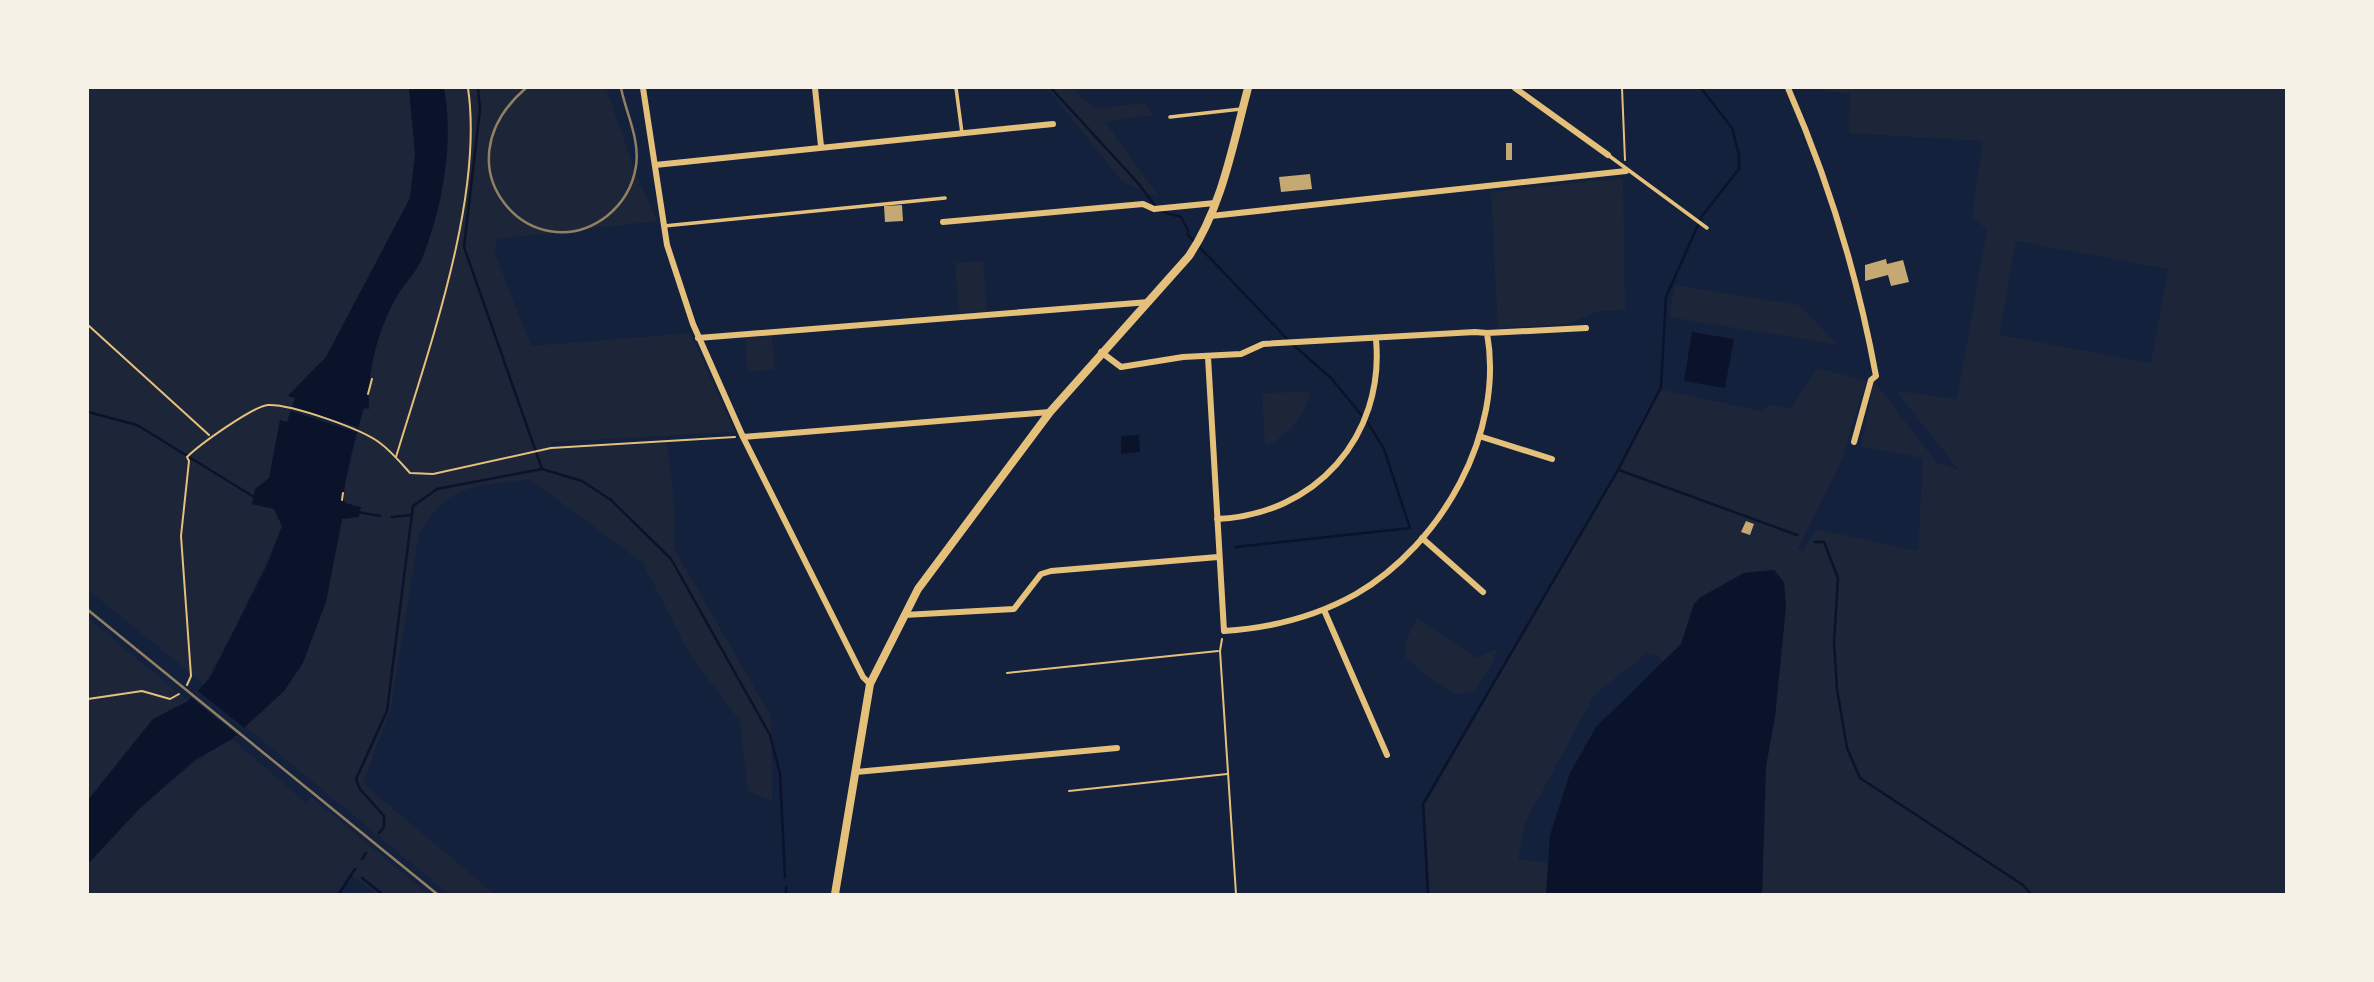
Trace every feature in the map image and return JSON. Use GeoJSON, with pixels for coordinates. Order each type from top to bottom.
{"type":"FeatureCollection","features":[{"type":"Feature","properties":{"kind":"street"},"geometry":{"type":"LineString","coordinates":[[643,88],[671,262],[698,338],[743,437],[863,677],[870,684]]}},
{"type":"Feature","properties":{"kind":"street"},"geometry":{"type":"LineString","coordinates":[[816,88],[821,146]]}},
{"type":"Feature","properties":{"kind":"street"},"geometry":{"type":"LineString","coordinates":[[835,894],[870,684],[904,615],[918,589],[1050,412],[1189,256],[1211,216],[1248,88]]}},
{"type":"Feature","properties":{"kind":"street"},"geometry":{"type":"LineString","coordinates":[[1515,88],[1608,155]]}},
{"type":"Feature","properties":{"kind":"street"},"geometry":{"type":"LineString","coordinates":[[1788,88],[1819,168],[1862,306],[1876,376],[1871,380],[1854,442]]}},
{"type":"Feature","properties":{"kind":"street"},"geometry":{"type":"LineString","coordinates":[[655,165],[1053,124]]}},
{"type":"Feature","properties":{"kind":"street"},"geometry":{"type":"LineString","coordinates":[[1211,216],[1626,171]]}},
{"type":"Feature","properties":{"kind":"street"},"geometry":{"type":"LineString","coordinates":[[943,222],[1143,204],[1154,209],[1215,203]]}},
{"type":"Feature","properties":{"kind":"street"},"geometry":{"type":"LineString","coordinates":[[698,338],[1149,302]]}},
{"type":"Feature","properties":{"kind":"street"},"geometry":{"type":"LineString","coordinates":[[1101,352],[1121,368],[1183,357],[1241,354],[1263,344],[1586,328]]}},
{"type":"Feature","properties":{"kind":"street"},"geometry":{"type":"LineString","coordinates":[[1208,357],[1224,631],[1276,625],[1324,610],[1358,593],[1385,573],[1422,538],[1458,487],[1479,436],[1490,366],[1488,334]]}},
{"type":"Feature","properties":{"kind":"street"},"geometry":{"type":"LineString","coordinates":[[1217,519],[1257,514],[1301,495],[1337,467],[1350,451],[1365,420],[1376,377],[1376,339]]}},
{"type":"Feature","properties":{"kind":"street"},"geometry":{"type":"LineString","coordinates":[[743,437],[1050,412]]}},
{"type":"Feature","properties":{"kind":"street"},"geometry":{"type":"LineString","coordinates":[[1479,436],[1552,459]]}},
{"type":"Feature","properties":{"kind":"street"},"geometry":{"type":"LineString","coordinates":[[1422,538],[1483,592]]}},
{"type":"Feature","properties":{"kind":"street"},"geometry":{"type":"LineString","coordinates":[[904,615],[1014,609],[1041,574],[1051,571],[1218,557]]}},
{"type":"Feature","properties":{"kind":"street"},"geometry":{"type":"LineString","coordinates":[[1324,610],[1387,755]]}},
{"type":"Feature","properties":{"kind":"street"},"geometry":{"type":"LineString","coordinates":[[856,772],[1117,748]]}},
{"type":"Feature","properties":{"kind":"lane"},"geometry":{"type":"LineString","coordinates":[[956,89],[962,133]]}},
{"type":"Feature","properties":{"kind":"lane"},"geometry":{"type":"LineString","coordinates":[[1170,117],[1243,108]]}},
{"type":"Feature","properties":{"kind":"lane"},"geometry":{"type":"LineString","coordinates":[[1608,155],[1626,171],[1707,228]]}},
{"type":"Feature","properties":{"kind":"lane"},"geometry":{"type":"LineString","coordinates":[[664,226],[945,198]]}},
{"type":"Feature","properties":{"kind":"path"},"geometry":{"type":"LineString","coordinates":[[395,458],[443,300],[455,244],[466,187],[472,111],[468,88]]}},
{"type":"Feature","properties":{"kind":"path"},"geometry":{"type":"LineString","coordinates":[[1622,88],[1626,171]]}},
{"type":"Feature","properties":{"kind":"path"},"geometry":{"type":"LineString","coordinates":[[88,325],[210,436]]}},
{"type":"Feature","properties":{"kind":"path"},"geometry":{"type":"LineString","coordinates":[[368,394],[372,379]]}},
{"type":"Feature","properties":{"kind":"path"},"geometry":{"type":"LineString","coordinates":[[187,685],[191,676],[181,536],[190,461],[187,457],[210,436],[265,405],[285,407],[359,430],[381,443],[410,473],[433,474],[540,450],[743,437]]}},
{"type":"Feature","properties":{"kind":"path"},"geometry":{"type":"LineString","coordinates":[[342,500],[343,493]]}},
{"type":"Feature","properties":{"kind":"path"},"geometry":{"type":"LineString","coordinates":[[1224,631],[1220,651],[1236,894]]}},
{"type":"Feature","properties":{"kind":"path"},"geometry":{"type":"LineString","coordinates":[[1007,673],[1220,651]]}},
{"type":"Feature","properties":{"kind":"path"},"geometry":{"type":"LineString","coordinates":[[88,699],[142,691],[170,699],[179,694]]}},
{"type":"Feature","properties":{"kind":"path"},"geometry":{"type":"LineString","coordinates":[[1069,791],[1228,774]]}},
{"type":"Feature","properties":{"kind":"shaded area"},"geometry":{"type":"Polygon","coordinates":[[[88,88],[409,88],[415,154],[410,198],[326,357],[288,395],[295,398],[287,422],[280,420],[269,479],[255,489],[252,503],[274,509],[283,526],[234,630],[204,684],[88,590],[88,88]]]}},
{"type":"Feature","properties":{"kind":"shaded area"},"geometry":{"type":"Polygon","coordinates":[[[409,88],[444,88],[448,130],[441,195],[421,261],[397,296],[379,336],[372,366],[369,409],[364,408],[345,487],[345,503],[361,507],[359,517],[342,519],[326,602],[303,663],[284,691],[232,739],[195,760],[141,807],[88,864],[88,800],[153,719],[188,701],[210,678],[268,563],[282,526],[274,509],[252,504],[255,489],[269,478],[280,420],[287,422],[295,398],[288,396],[326,357],[410,198],[415,154],[409,88]]]}},
{"type":"Feature","properties":{"kind":"shaded area"},"geometry":{"type":"Polygon","coordinates":[[[444,88],[606,88],[634,169],[657,221],[498,239],[494,251],[531,346],[690,333],[735,432],[551,442],[552,449],[667,443],[675,511],[674,549],[771,716],[772,801],[748,791],[740,721],[690,655],[643,563],[529,479],[478,486],[453,495],[431,516],[419,533],[391,708],[363,783],[494,894],[449,894],[245,726],[284,691],[326,602],[342,519],[347,517],[343,493],[364,408],[369,409],[370,380],[380,336],[397,296],[423,256],[436,216],[447,151],[444,88]]]}},
{"type":"Feature","properties":{"kind":"shaded area"},"geometry":{"type":"Polygon","coordinates":[[[1047,88],[1071,88],[1095,109],[1144,103],[1153,115],[1105,122],[1160,198],[1122,181],[1047,88]]]}},
{"type":"Feature","properties":{"kind":"shaded area"},"geometry":{"type":"Polygon","coordinates":[[[1825,88],[2286,88],[2286,894],[1762,894],[1766,766],[1775,717],[1786,606],[1773,570],[1744,573],[1701,597],[1694,604],[1681,644],[1665,663],[1657,656],[1646,654],[1595,694],[1525,823],[1518,859],[1548,863],[1546,894],[1430,894],[1425,805],[1662,390],[1762,411],[1770,404],[1791,409],[1817,368],[1866,381],[1841,462],[1798,549],[1803,552],[1816,529],[1918,551],[1923,458],[1861,447],[1874,381],[1937,463],[1959,470],[1896,391],[1957,399],[1987,230],[1972,216],[1983,141],[1849,133],[1850,93],[1825,91],[1825,88]],[[2016,241],[1999,335],[2151,363],[2168,269],[2016,241]]]}},
{"type":"Feature","properties":{"kind":"shaded area"},"geometry":{"type":"Polygon","coordinates":[[[1623,178],[1625,310],[1598,311],[1568,324],[1498,328],[1491,192],[1623,178]]]}},
{"type":"Feature","properties":{"kind":"shaded area"},"geometry":{"type":"Polygon","coordinates":[[[983,261],[987,311],[959,313],[955,263],[983,261]]]}},
{"type":"Feature","properties":{"kind":"shaded area"},"geometry":{"type":"Polygon","coordinates":[[[1675,285],[1799,305],[1838,345],[1669,317],[1675,285]]]}},
{"type":"Feature","properties":{"kind":"shaded area"},"geometry":{"type":"Polygon","coordinates":[[[1692,332],[1734,339],[1725,388],[1684,381],[1692,332]]]}},
{"type":"Feature","properties":{"kind":"shaded area"},"geometry":{"type":"Polygon","coordinates":[[[772,336],[774,369],[748,372],[745,338],[772,336]]]}},
{"type":"Feature","properties":{"kind":"shaded area"},"geometry":{"type":"Polygon","coordinates":[[[1310,392],[1305,409],[1294,425],[1265,446],[1262,393],[1310,392]]]}},
{"type":"Feature","properties":{"kind":"shaded area"},"geometry":{"type":"Polygon","coordinates":[[[1139,435],[1140,452],[1121,454],[1121,436],[1139,435]]]}},
{"type":"Feature","properties":{"kind":"shaded area"},"geometry":{"type":"Polygon","coordinates":[[[1774,570],[1784,582],[1786,606],[1775,717],[1766,766],[1762,894],[1546,894],[1550,835],[1570,773],[1596,727],[1681,644],[1694,604],[1701,597],[1744,573],[1774,570]]]}},
{"type":"Feature","properties":{"kind":"shaded area"},"geometry":{"type":"Polygon","coordinates":[[[88,618],[188,701],[153,719],[88,800],[88,618]]]}},
{"type":"Feature","properties":{"kind":"shaded area"},"geometry":{"type":"Polygon","coordinates":[[[1417,618],[1476,658],[1498,648],[1491,666],[1476,690],[1456,694],[1437,684],[1406,658],[1405,642],[1417,618]]]}},
{"type":"Feature","properties":{"kind":"shaded area"},"geometry":{"type":"Polygon","coordinates":[[[232,739],[307,804],[311,797],[428,894],[376,894],[350,873],[336,894],[88,894],[88,864],[92,857],[175,778],[232,739]]]}},
{"type":"Feature","properties":{"kind":"pier"},"geometry":{"type":"Polygon","coordinates":[[[292,407],[358,427],[356,432],[291,411],[292,407]]]}},
{"type":"Feature","properties":{"kind":"pier"},"geometry":{"type":"Polygon","coordinates":[[[195,689],[247,730],[240,737],[188,695],[195,689]]]}},
{"type":"Feature","properties":{"kind":"building"},"geometry":{"type":"Polygon","coordinates":[[[1506,143],[1512,143],[1512,160],[1506,160],[1506,143]]]}},
{"type":"Feature","properties":{"kind":"building"},"geometry":{"type":"Polygon","coordinates":[[[1310,174],[1312,189],[1281,192],[1279,177],[1310,174]]]}},
{"type":"Feature","properties":{"kind":"building"},"geometry":{"type":"Polygon","coordinates":[[[902,205],[903,221],[885,222],[884,206],[902,205]]]}},
{"type":"Feature","properties":{"kind":"building"},"geometry":{"type":"Polygon","coordinates":[[[1886,259],[1887,264],[1903,260],[1909,282],[1891,286],[1888,275],[1865,281],[1865,265],[1886,259]]]}},
{"type":"Feature","properties":{"kind":"building"},"geometry":{"type":"Polygon","coordinates":[[[1746,521],[1754,524],[1750,535],[1741,532],[1746,521]]]}},
{"type":"Feature","properties":{"kind":"waterway"},"geometry":{"type":"LineString","coordinates":[[379,833],[384,827],[384,816],[360,789],[356,779],[387,711],[413,506],[437,489],[542,469],[464,247],[480,109],[478,88]]}},
{"type":"Feature","properties":{"kind":"waterway"},"geometry":{"type":"LineString","coordinates":[[1051,88],[1137,182],[1159,211],[1181,217],[1188,235],[1292,344],[1331,378],[1368,423],[1384,449],[1410,528],[1235,547]]}},
{"type":"Feature","properties":{"kind":"waterway"},"geometry":{"type":"LineString","coordinates":[[1428,894],[1423,804],[1618,470],[1661,387],[1666,297],[1702,216],[1739,169],[1739,155],[1732,128],[1701,88]]}},
{"type":"Feature","properties":{"kind":"waterway"},"geometry":{"type":"LineString","coordinates":[[88,412],[137,425],[254,497]]}},
{"type":"Feature","properties":{"kind":"waterway"},"geometry":{"type":"LineString","coordinates":[[542,469],[582,481],[611,500],[671,559],[770,735],[780,774],[785,877]]}},
{"type":"Feature","properties":{"kind":"waterway"},"geometry":{"type":"LineString","coordinates":[[1619,470],[1797,535]]}},
{"type":"Feature","properties":{"kind":"waterway"},"geometry":{"type":"LineString","coordinates":[[358,512],[380,516]]}},
{"type":"Feature","properties":{"kind":"waterway"},"geometry":{"type":"LineString","coordinates":[[392,517],[411,515]]}},
{"type":"Feature","properties":{"kind":"waterway"},"geometry":{"type":"LineString","coordinates":[[1815,542],[1824,542],[1838,578],[1834,642],[1837,689],[1847,748],[1860,778],[2023,885],[2031,894]]}},
{"type":"Feature","properties":{"kind":"waterway"},"geometry":{"type":"LineString","coordinates":[[362,859],[366,853]]}},
{"type":"Feature","properties":{"kind":"waterway"},"geometry":{"type":"LineString","coordinates":[[339,894],[355,869]]}},
{"type":"Feature","properties":{"kind":"waterway"},"geometry":{"type":"LineString","coordinates":[[362,878],[382,894]]}},
{"type":"Feature","properties":{"kind":"waterway"},"geometry":{"type":"LineString","coordinates":[[786,887],[786,894]]}},
{"type":"Feature","properties":{"kind":"railway"},"geometry":{"type":"LineString","coordinates":[[526,88],[500,119],[489,149],[492,178],[504,203],[525,221],[550,231],[578,230],[607,216],[618,206],[630,187],[637,156],[621,88]]}},
{"type":"Feature","properties":{"kind":"railway"},"geometry":{"type":"LineString","coordinates":[[88,610],[437,894]]}}]}
